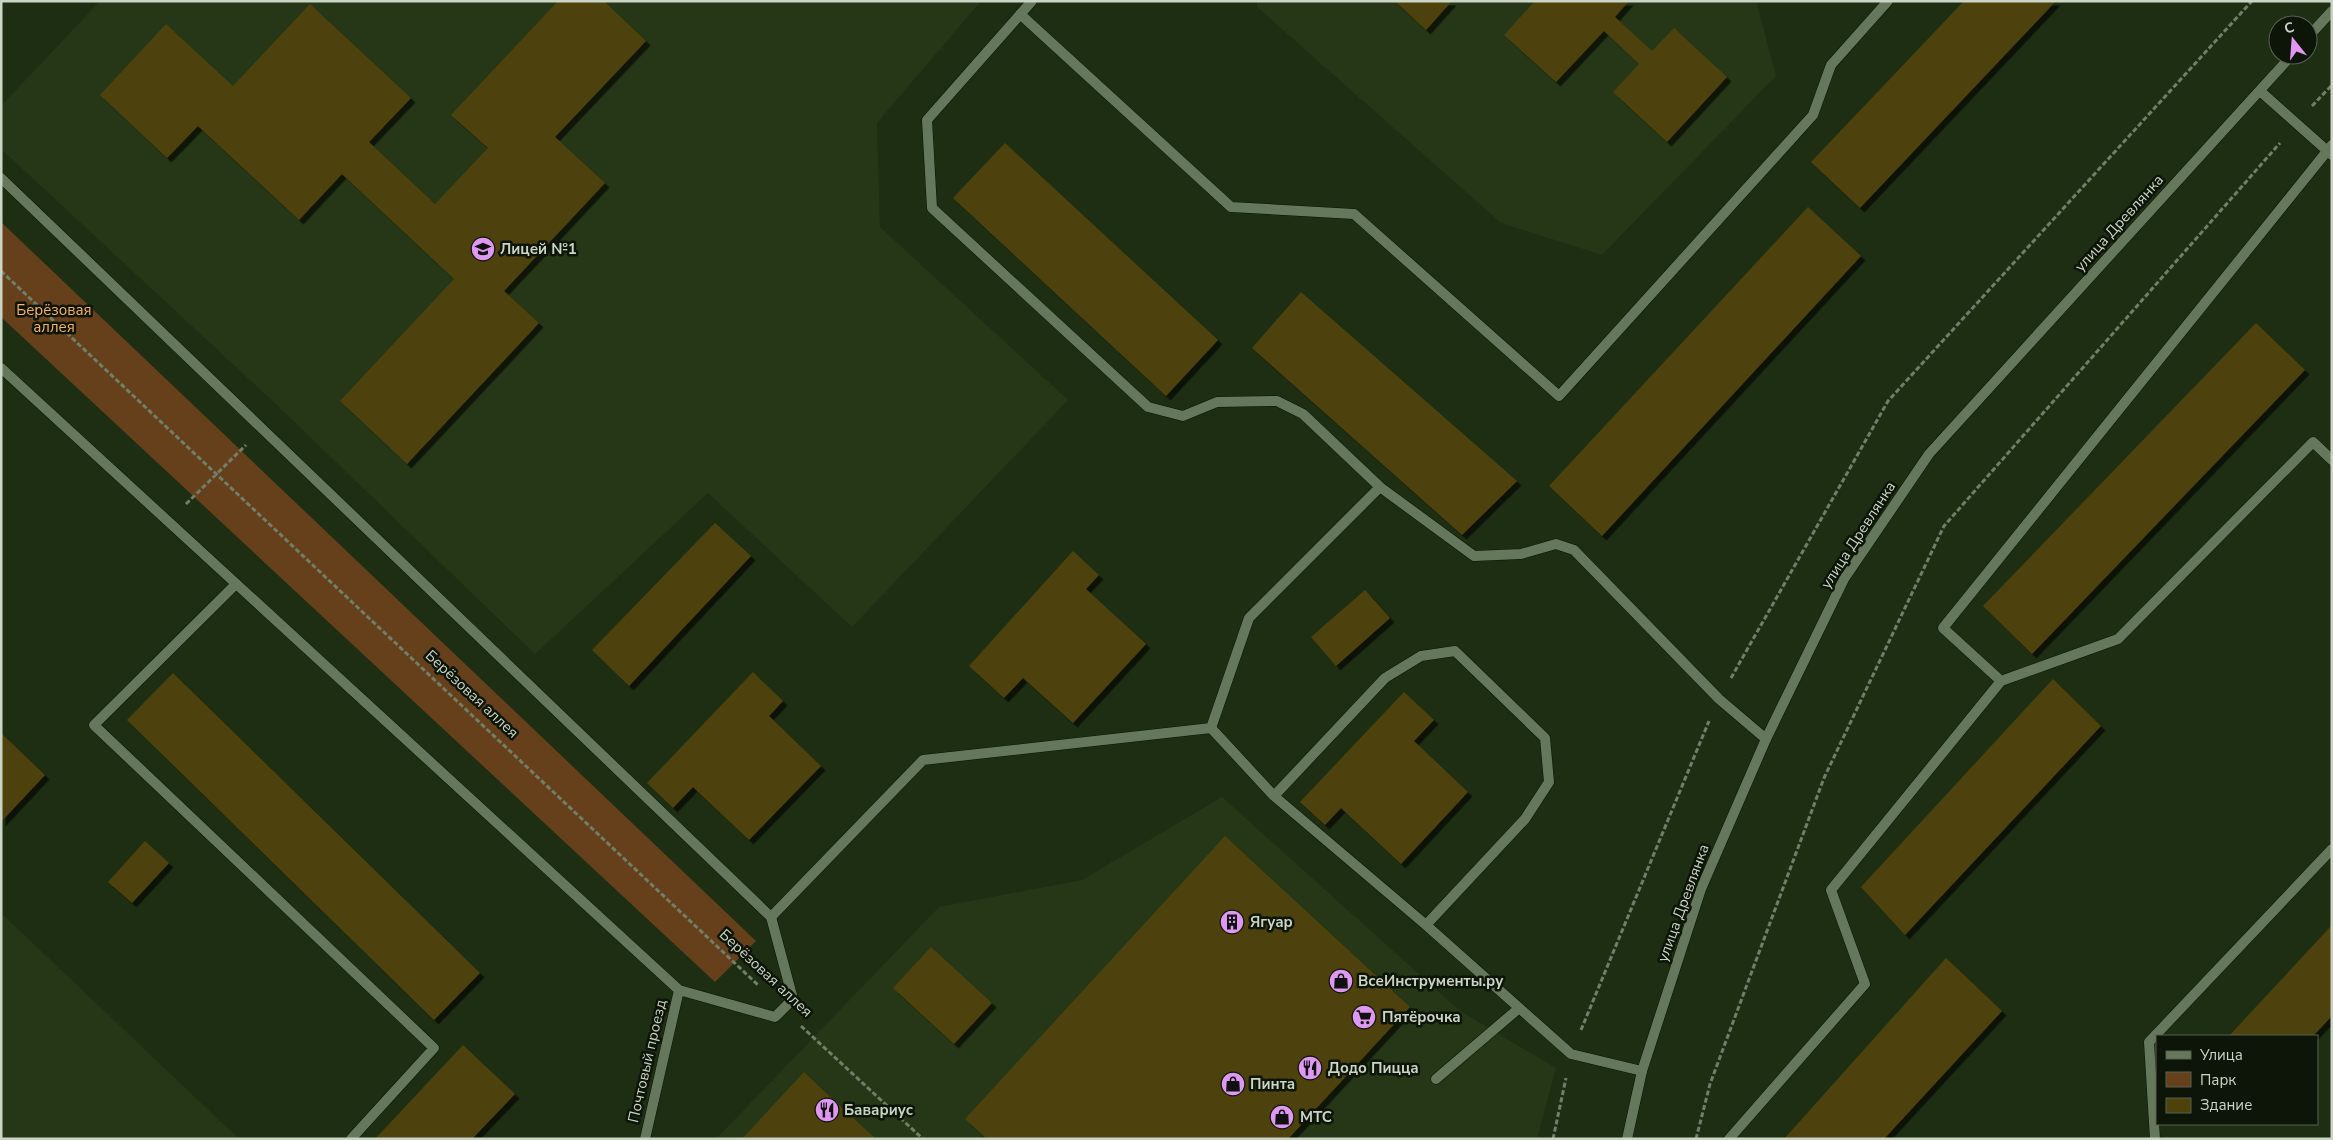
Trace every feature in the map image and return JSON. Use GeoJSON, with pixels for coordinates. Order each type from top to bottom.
{"type":"FeatureCollection","features":[{"type":"Feature","properties":{"kind":"street"},"geometry":{"type":"LineString","coordinates":[[1032,1],[927,120],[932,208],[1148,407],[1184,416],[1217,402],[1277,401],[1303,414],[1380,486],[1474,556],[1521,554],[1556,544],[1574,550],[1719,699],[1766,739]]}},
{"type":"Feature","properties":{"kind":"street"},"geometry":{"type":"LineString","coordinates":[[1020,14],[1231,207],[1354,214],[1560,396],[1813,115],[1831,64],[1888,1]]}},
{"type":"Feature","properties":{"kind":"street"},"geometry":{"type":"LineString","coordinates":[[2318,27],[2332,11]]}},
{"type":"Feature","properties":{"kind":"street","name":"улица Древлянка"},"geometry":{"type":"LineString","coordinates":[[1627,1139],[1642,1071],[1701,889],[1766,739],[1844,579],[1929,454],[2283,65]]}},
{"type":"Feature","properties":{"kind":"street"},"geometry":{"type":"LineString","coordinates":[[2001,681],[1943,628],[2330,150],[2260,91]]}},
{"type":"Feature","properties":{"kind":"street"},"geometry":{"type":"LineString","coordinates":[[1,178],[771,918],[923,760],[1211,728]]}},
{"type":"Feature","properties":{"kind":"street"},"geometry":{"type":"LineString","coordinates":[[1,368],[679,990],[774,1017],[783,1010]]}},
{"type":"Feature","properties":{"kind":"street"},"geometry":{"type":"LineString","coordinates":[[1730,1139],[1865,984],[1831,890],[2001,681],[2118,639],[2313,442],[2332,460]]}},
{"type":"Feature","properties":{"kind":"street"},"geometry":{"type":"LineString","coordinates":[[1211,728],[1249,618],[1380,486]]}},
{"type":"Feature","properties":{"kind":"street"},"geometry":{"type":"LineString","coordinates":[[236,584],[94,726],[434,1048],[351,1139]]}},
{"type":"Feature","properties":{"kind":"street"},"geometry":{"type":"LineString","coordinates":[[1274,796],[1385,678],[1421,656],[1455,651],[1546,738],[1549,782],[1525,819],[1426,925]]}},
{"type":"Feature","properties":{"kind":"street"},"geometry":{"type":"LineString","coordinates":[[1211,728],[1274,796],[1426,925],[1518,1009],[1571,1054],[1642,1071]]}},
{"type":"Feature","properties":{"kind":"street"},"geometry":{"type":"LineString","coordinates":[[2155,1139],[2149,1042],[2332,849]]}},
{"type":"Feature","properties":{"kind":"street","name":"Берёзовая аллея"},"geometry":{"type":"LineString","coordinates":[[771,918],[793,999],[783,1010]]}},
{"type":"Feature","properties":{"kind":"street","name":"Почтовый проезд"},"geometry":{"type":"LineString","coordinates":[[645,1139],[679,990]]}},
{"type":"Feature","properties":{"kind":"street"},"geometry":{"type":"LineString","coordinates":[[1436,1079],[1518,1009]]}},
{"type":"Feature","properties":{"kind":"path","name":"Берёзовая аллея"},"geometry":{"type":"LineString","coordinates":[[1,271],[218,474],[783,1010],[923,1139]]}},
{"type":"Feature","properties":{"kind":"path"},"geometry":{"type":"LineString","coordinates":[[168,521],[218,474],[262,428]]}},
{"type":"Feature","properties":{"kind":"shaded area"},"geometry":{"type":"Polygon","coordinates":[[[100,1],[981,1],[877,123],[880,227],[1068,400],[852,627],[708,493],[535,654],[280,408],[1,149],[1,106],[100,1]]]}},
{"type":"Feature","properties":{"kind":"shaded area"},"geometry":{"type":"Polygon","coordinates":[[[1257,1],[1756,1],[1776,76],[1602,255],[1501,223],[1257,7],[1257,1]]]}},
{"type":"Feature","properties":{"kind":"shaded area"},"geometry":{"type":"Polygon","coordinates":[[[1222,797],[1460,1011],[1556,1068],[1537,1139],[716,1139],[939,907],[1082,880],[1222,797]]]}},
{"type":"Feature","properties":{"kind":"shaded area"},"geometry":{"type":"Polygon","coordinates":[[[1,913],[239,1139],[1,1139],[1,913]]]}},
{"type":"Feature","properties":{"kind":"green space","name":"Берёзовая аллея"},"geometry":{"type":"Polygon","coordinates":[[[1,222],[756,941],[715,982],[1,317],[1,222]]]}},
{"type":"Feature","properties":{"kind":"building","name":"Лицей №1"},"geometry":{"type":"Polygon","coordinates":[[[558,1],[604,1],[646,41],[555,137],[605,183],[504,291],[539,323],[407,464],[340,401],[454,279],[342,174],[299,220],[198,126],[167,158],[100,95],[166,24],[233,86],[310,4],[411,98],[369,142],[435,204],[488,148],[451,115],[558,1]]]}},
{"type":"Feature","properties":{"kind":"building"},"geometry":{"type":"Polygon","coordinates":[[[1395,1],[1452,1],[1426,30],[1395,1]]]}},
{"type":"Feature","properties":{"kind":"building"},"geometry":{"type":"Polygon","coordinates":[[[1535,1],[1629,1],[1615,17],[1652,51],[1674,28],[1727,77],[1667,142],[1613,92],[1639,64],[1604,31],[1556,82],[1504,35],[1535,1]]]}},
{"type":"Feature","properties":{"kind":"building"},"geometry":{"type":"Polygon","coordinates":[[[1964,1],[2056,1],[1860,208],[1811,162],[1964,1]]]}},
{"type":"Feature","properties":{"kind":"building"},"geometry":{"type":"Polygon","coordinates":[[[1005,143],[1218,340],[1166,396],[953,198],[1005,143]]]}},
{"type":"Feature","properties":{"kind":"building"},"geometry":{"type":"Polygon","coordinates":[[[1808,207],[1861,256],[1602,536],[1549,486],[1808,207]]]}},
{"type":"Feature","properties":{"kind":"building"},"geometry":{"type":"Polygon","coordinates":[[[1301,292],[1517,481],[1462,535],[1252,348],[1301,292]]]}},
{"type":"Feature","properties":{"kind":"building"},"geometry":{"type":"Polygon","coordinates":[[[2256,323],[2305,370],[2032,654],[1983,606],[2256,323]]]}},
{"type":"Feature","properties":{"kind":"building"},"geometry":{"type":"Polygon","coordinates":[[[715,523],[751,556],[629,686],[592,650],[715,523]]]}},
{"type":"Feature","properties":{"kind":"building"},"geometry":{"type":"Polygon","coordinates":[[[1073,551],[1099,575],[1086,589],[1146,644],[1073,723],[1023,678],[1004,698],[969,666],[1073,551]]]}},
{"type":"Feature","properties":{"kind":"building"},"geometry":{"type":"Polygon","coordinates":[[[1365,590],[1390,618],[1336,666],[1311,637],[1365,590]]]}},
{"type":"Feature","properties":{"kind":"building"},"geometry":{"type":"Polygon","coordinates":[[[753,672],[783,701],[769,716],[821,766],[749,840],[693,787],[673,808],[647,783],[753,672]]]}},
{"type":"Feature","properties":{"kind":"building"},"geometry":{"type":"Polygon","coordinates":[[[173,673],[480,973],[434,1020],[127,720],[173,673]]]}},
{"type":"Feature","properties":{"kind":"building"},"geometry":{"type":"Polygon","coordinates":[[[2053,679],[2101,726],[1905,935],[1861,887],[2053,679]]]}},
{"type":"Feature","properties":{"kind":"building"},"geometry":{"type":"Polygon","coordinates":[[[1404,692],[1434,720],[1414,741],[1468,792],[1401,864],[1341,808],[1325,825],[1300,802],[1404,692]]]}},
{"type":"Feature","properties":{"kind":"building"},"geometry":{"type":"Polygon","coordinates":[[[1,733],[45,775],[1,822],[1,733]]]}},
{"type":"Feature","properties":{"kind":"building","name":"Ягуар"},"geometry":{"type":"Polygon","coordinates":[[[1225,836],[1410,1007],[1288,1139],[987,1139],[965,1119],[1225,836]]]}},
{"type":"Feature","properties":{"kind":"building"},"geometry":{"type":"Polygon","coordinates":[[[145,841],[169,863],[132,903],[108,882],[145,841]]]}},
{"type":"Feature","properties":{"kind":"building"},"geometry":{"type":"Polygon","coordinates":[[[2332,925],[2332,1016],[2314,1035],[2230,1035],[2332,925]]]}},
{"type":"Feature","properties":{"kind":"building"},"geometry":{"type":"Polygon","coordinates":[[[931,947],[992,1003],[954,1044],[893,988],[931,947]]]}},
{"type":"Feature","properties":{"kind":"building"},"geometry":{"type":"Polygon","coordinates":[[[1946,958],[2002,1011],[1884,1139],[1784,1139],[1946,958]]]}},
{"type":"Feature","properties":{"kind":"building"},"geometry":{"type":"Polygon","coordinates":[[[463,1045],[515,1094],[472,1139],[375,1139],[463,1045]]]}},
{"type":"Feature","properties":{"kind":"building"},"geometry":{"type":"Polygon","coordinates":[[[804,1072],[824,1091],[876,1139],[742,1139],[804,1072]]]}},
{"type":"Feature","properties":{"kind":"place","name":"Лицей №1"},"geometry":{"type":"Point","coordinates":[483,249]}},
{"type":"Feature","properties":{"kind":"place","name":"Ягуар"},"geometry":{"type":"Point","coordinates":[1232,922]}},
{"type":"Feature","properties":{"kind":"place","name":"ВсеИнструменты.ру"},"geometry":{"type":"Point","coordinates":[1341,981]}},
{"type":"Feature","properties":{"kind":"place","name":"Пятёрочка"},"geometry":{"type":"Point","coordinates":[1364,1017]}},
{"type":"Feature","properties":{"kind":"place","name":"Додо Пицца"},"geometry":{"type":"Point","coordinates":[1310,1068]}},
{"type":"Feature","properties":{"kind":"place","name":"Пинта"},"geometry":{"type":"Point","coordinates":[1233,1084]}},
{"type":"Feature","properties":{"kind":"place","name":"Бавариус"},"geometry":{"type":"Point","coordinates":[827,1110]}},
{"type":"Feature","properties":{"kind":"place","name":"МТС"},"geometry":{"type":"Point","coordinates":[1282,1117]}}]}
